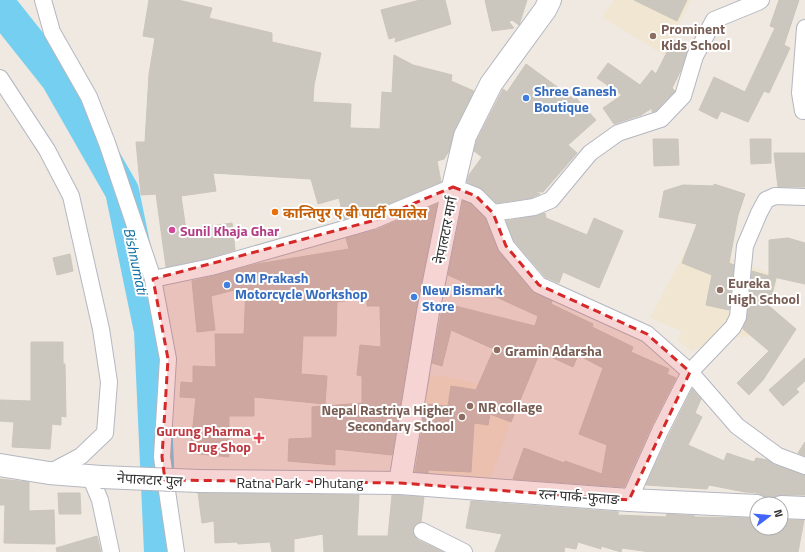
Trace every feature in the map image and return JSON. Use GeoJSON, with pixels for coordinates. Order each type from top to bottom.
{"type":"FeatureCollection","features":[{"type":"Feature","properties":{"kind":"street"},"geometry":{"type":"LineString","coordinates":[[43,0],[52,32],[89,97],[107,143],[154,279],[168,359],[162,457],[176,552]]}},
{"type":"Feature","properties":{"kind":"street","name":"नेपालटार मार्ग"},"geometry":{"type":"LineString","coordinates":[[400,483],[428,312],[453,187],[465,136],[491,84],[545,10],[550,0]]}},
{"type":"Feature","properties":{"kind":"street"},"geometry":{"type":"LineString","coordinates":[[493,213],[534,207],[551,200],[590,153],[618,133],[661,119],[682,96],[695,56],[714,20],[761,0]]}},
{"type":"Feature","properties":{"kind":"street"},"geometry":{"type":"LineString","coordinates":[[804,112],[800,93],[805,28]]}},
{"type":"Feature","properties":{"kind":"street"},"geometry":{"type":"LineString","coordinates":[[0,78],[47,150],[71,196],[101,329],[108,382],[105,434],[81,456],[49,473]]}},
{"type":"Feature","properties":{"kind":"street"},"geometry":{"type":"LineString","coordinates":[[154,279],[211,267],[372,221],[453,187],[476,196],[493,213],[506,246],[539,285],[647,334],[690,372],[737,426],[778,456],[805,466]]}},
{"type":"Feature","properties":{"kind":"street"},"geometry":{"type":"LineString","coordinates":[[629,500],[660,431],[690,372],[733,327],[738,317],[745,246],[766,200],[775,196],[805,197]]}},
{"type":"Feature","properties":{"kind":"street","name":"नेपालटार पुल"},"geometry":{"type":"LineString","coordinates":[[0,465],[49,473],[199,481]]}},
{"type":"Feature","properties":{"kind":"street"},"geometry":{"type":"LineString","coordinates":[[96,476],[111,552]]}},
{"type":"Feature","properties":{"kind":"street","name":"Ratna Park - Phutang"},"geometry":{"type":"LineString","coordinates":[[199,481],[400,483]]}},
{"type":"Feature","properties":{"kind":"street","name":"रत्न पार्क-फुताङ"},"geometry":{"type":"LineString","coordinates":[[400,483],[629,500],[749,506]]}},
{"type":"Feature","properties":{"kind":"street"},"geometry":{"type":"LineString","coordinates":[[789,507],[805,508]]}},
{"type":"Feature","properties":{"kind":"street"},"geometry":{"type":"LineString","coordinates":[[422,531],[464,552]]}},
{"type":"Feature","properties":{"kind":"highlighted area"},"geometry":{"type":"Polygon","coordinates":[[[453,187],[476,196],[493,213],[506,246],[539,285],[647,334],[690,372],[629,500],[400,483],[165,480],[162,457],[168,359],[153,279],[372,221],[453,187]]]}},
{"type":"Feature","properties":{"kind":"shaded area","name":"Prominent Kids School"},"geometry":{"type":"Polygon","coordinates":[[[614,0],[691,0],[664,55],[602,17],[614,0]]]}},
{"type":"Feature","properties":{"kind":"shaded area","name":"Eureka High School"},"geometry":{"type":"Polygon","coordinates":[[[689,244],[778,276],[773,303],[765,308],[752,336],[717,340],[692,351],[677,340],[682,331],[650,318],[689,244]]]}},
{"type":"Feature","properties":{"kind":"shaded area","name":"Nepal Rastriya Higher Secondary School"},"geometry":{"type":"Polygon","coordinates":[[[419,374],[455,378],[520,395],[488,485],[404,479],[419,374]]]}},
{"type":"Feature","properties":{"kind":"building"},"geometry":{"type":"Polygon","coordinates":[[[149,0],[178,0],[212,8],[209,18],[272,33],[272,42],[321,53],[314,85],[313,102],[351,104],[350,128],[380,129],[382,92],[392,93],[394,55],[413,65],[452,75],[451,81],[474,91],[454,131],[449,151],[444,159],[437,161],[441,182],[369,212],[344,219],[339,198],[318,204],[311,179],[213,173],[216,191],[181,196],[186,230],[232,223],[235,250],[209,258],[166,267],[156,194],[141,195],[136,142],[145,142],[149,74],[155,38],[143,36],[149,0]]]}},
{"type":"Feature","properties":{"kind":"building"},"geometry":{"type":"Polygon","coordinates":[[[420,0],[445,0],[451,24],[395,42],[396,37],[389,39],[381,10],[420,0]]]}},
{"type":"Feature","properties":{"kind":"building"},"geometry":{"type":"Polygon","coordinates":[[[485,0],[527,0],[519,25],[512,20],[509,22],[514,28],[492,31],[485,0]]]}},
{"type":"Feature","properties":{"kind":"building"},"geometry":{"type":"Polygon","coordinates":[[[634,0],[687,0],[677,21],[634,0]]]}},
{"type":"Feature","properties":{"kind":"building"},"geometry":{"type":"Polygon","coordinates":[[[779,0],[799,0],[784,45],[790,48],[769,93],[764,91],[748,122],[721,111],[717,119],[699,110],[714,77],[745,92],[775,28],[770,26],[779,0]]]}},
{"type":"Feature","properties":{"kind":"building"},"geometry":{"type":"Polygon","coordinates":[[[673,40],[689,48],[672,88],[675,91],[656,111],[652,112],[652,108],[641,115],[614,124],[603,108],[622,95],[597,78],[608,63],[640,85],[652,70],[656,74],[673,40]]]}},
{"type":"Feature","properties":{"kind":"building"},"geometry":{"type":"Polygon","coordinates":[[[526,64],[575,100],[576,98],[596,120],[568,145],[577,153],[543,192],[534,192],[540,194],[531,198],[496,203],[482,189],[467,182],[469,175],[482,157],[474,151],[477,140],[503,89],[507,92],[526,64]]]}},
{"type":"Feature","properties":{"kind":"building"},"geometry":{"type":"Polygon","coordinates":[[[653,139],[678,139],[679,165],[654,166],[653,139]]]}},
{"type":"Feature","properties":{"kind":"building"},"geometry":{"type":"Polygon","coordinates":[[[750,139],[771,139],[771,163],[751,164],[750,139]]]}},
{"type":"Feature","properties":{"kind":"building"},"geometry":{"type":"Polygon","coordinates":[[[774,153],[805,153],[805,187],[778,187],[774,153]]]}},
{"type":"Feature","properties":{"kind":"building"},"geometry":{"type":"Polygon","coordinates":[[[714,184],[745,194],[738,215],[729,263],[734,265],[729,310],[706,305],[712,275],[682,263],[697,224],[659,217],[664,191],[683,185],[714,186],[714,184]]]}},
{"type":"Feature","properties":{"kind":"building"},"geometry":{"type":"Polygon","coordinates":[[[463,201],[471,204],[485,218],[499,252],[532,291],[552,301],[551,304],[593,324],[592,327],[633,347],[631,352],[669,369],[667,374],[676,378],[651,427],[624,487],[513,479],[524,448],[564,463],[565,461],[602,474],[607,445],[579,434],[603,368],[578,355],[573,367],[540,352],[511,422],[490,414],[488,425],[474,423],[471,472],[428,470],[428,473],[415,472],[426,404],[448,406],[451,386],[476,390],[494,349],[451,330],[442,366],[432,363],[443,303],[535,326],[538,316],[448,275],[463,201]]]}},
{"type":"Feature","properties":{"kind":"building"},"geometry":{"type":"Polygon","coordinates":[[[437,204],[416,310],[392,455],[335,449],[335,465],[288,461],[289,439],[312,438],[312,407],[362,403],[362,376],[357,375],[360,345],[381,347],[380,306],[367,306],[367,298],[337,302],[336,336],[303,336],[301,374],[327,376],[325,404],[254,397],[254,416],[229,416],[229,457],[190,453],[196,398],[180,397],[181,382],[193,383],[193,366],[216,367],[215,334],[244,334],[246,287],[211,296],[215,330],[197,332],[192,281],[257,264],[349,249],[346,238],[376,230],[437,204]]]}},
{"type":"Feature","properties":{"kind":"building"},"geometry":{"type":"Polygon","coordinates":[[[545,213],[546,218],[587,235],[594,218],[623,231],[599,288],[563,272],[559,283],[545,277],[514,241],[506,221],[545,213]]]}},
{"type":"Feature","properties":{"kind":"building"},"geometry":{"type":"Polygon","coordinates":[[[788,238],[805,243],[805,284],[769,276],[769,240],[788,238]]]}},
{"type":"Feature","properties":{"kind":"building"},"geometry":{"type":"Polygon","coordinates":[[[70,254],[73,271],[57,275],[53,258],[70,254]]]}},
{"type":"Feature","properties":{"kind":"building"},"geometry":{"type":"Polygon","coordinates":[[[752,271],[776,278],[769,306],[796,329],[763,380],[749,395],[737,383],[769,351],[743,329],[747,318],[752,271]]]}},
{"type":"Feature","properties":{"kind":"building"},"geometry":{"type":"Polygon","coordinates":[[[31,342],[63,342],[66,417],[61,416],[61,425],[52,424],[50,449],[12,447],[14,422],[0,421],[0,400],[31,401],[31,342]]]}},
{"type":"Feature","properties":{"kind":"building"},"geometry":{"type":"Polygon","coordinates":[[[805,358],[805,381],[796,389],[799,392],[783,406],[769,390],[805,358]]]}},
{"type":"Feature","properties":{"kind":"building"},"geometry":{"type":"Polygon","coordinates":[[[692,389],[701,399],[695,413],[702,417],[688,445],[724,461],[727,453],[754,462],[756,458],[768,460],[775,465],[805,475],[805,495],[764,496],[757,493],[709,485],[707,489],[646,485],[692,389]]]}},
{"type":"Feature","properties":{"kind":"building"},"geometry":{"type":"Polygon","coordinates":[[[805,442],[805,456],[798,453],[805,442]]]}},
{"type":"Feature","properties":{"kind":"building"},"geometry":{"type":"Polygon","coordinates":[[[0,479],[29,482],[29,511],[54,510],[55,544],[4,543],[5,505],[0,505],[0,479]]]}},
{"type":"Feature","properties":{"kind":"building"},"geometry":{"type":"Polygon","coordinates":[[[58,493],[80,493],[81,514],[59,514],[58,493]]]}},
{"type":"Feature","properties":{"kind":"building"},"geometry":{"type":"Polygon","coordinates":[[[198,493],[359,495],[358,536],[388,536],[392,495],[424,497],[421,522],[414,526],[414,536],[418,540],[443,552],[324,552],[323,534],[294,539],[294,552],[272,552],[270,542],[238,544],[237,542],[215,543],[214,521],[202,523],[198,493]]]}},
{"type":"Feature","properties":{"kind":"building"},"geometry":{"type":"Polygon","coordinates":[[[471,501],[619,512],[617,515],[666,517],[667,514],[695,516],[694,517],[749,518],[749,536],[789,536],[789,520],[804,520],[798,552],[650,552],[622,548],[621,552],[601,546],[601,549],[578,542],[576,549],[565,547],[564,552],[495,552],[502,534],[466,528],[471,501]]]}},
{"type":"Feature","properties":{"kind":"building"},"geometry":{"type":"Polygon","coordinates":[[[97,536],[101,552],[57,552],[56,548],[97,536]]]}},
{"type":"Feature","properties":{"kind":"waterway","name":"Bishnumati"},"geometry":{"type":"LineString","coordinates":[[0,6],[58,79],[122,191],[151,331],[161,552]]}},
{"type":"Feature","properties":{"kind":"place","name":"Prominent Kids School"},"geometry":{"type":"Point","coordinates":[653,36]}},
{"type":"Feature","properties":{"kind":"place","name":"Shree Ganesh Boutique"},"geometry":{"type":"Point","coordinates":[526,98]}},
{"type":"Feature","properties":{"kind":"place","name":"कान्तिपुर ए बी पार्टी प्यालेस"},"geometry":{"type":"Point","coordinates":[275,212]}},
{"type":"Feature","properties":{"kind":"place","name":"Sunil Khaja Ghar"},"geometry":{"type":"Point","coordinates":[172,230]}},
{"type":"Feature","properties":{"kind":"place","name":"OM Prakash Motorcycle Workshop"},"geometry":{"type":"Point","coordinates":[227,285]}},
{"type":"Feature","properties":{"kind":"place","name":"Eureka High School"},"geometry":{"type":"Point","coordinates":[720,290]}},
{"type":"Feature","properties":{"kind":"place","name":"New Bismark Store"},"geometry":{"type":"Point","coordinates":[414,297]}},
{"type":"Feature","properties":{"kind":"place","name":"Gramin Adarsha"},"geometry":{"type":"Point","coordinates":[497,350]}},
{"type":"Feature","properties":{"kind":"place","name":"NR collage"},"geometry":{"type":"Point","coordinates":[470,406]}},
{"type":"Feature","properties":{"kind":"place","name":"Nepal Rastriya Higher Secondary School"},"geometry":{"type":"Point","coordinates":[462,417]}},
{"type":"Feature","properties":{"kind":"place","name":"Gurung Pharma Drug Shop"},"geometry":{"type":"Point","coordinates":[259,438]}}]}
